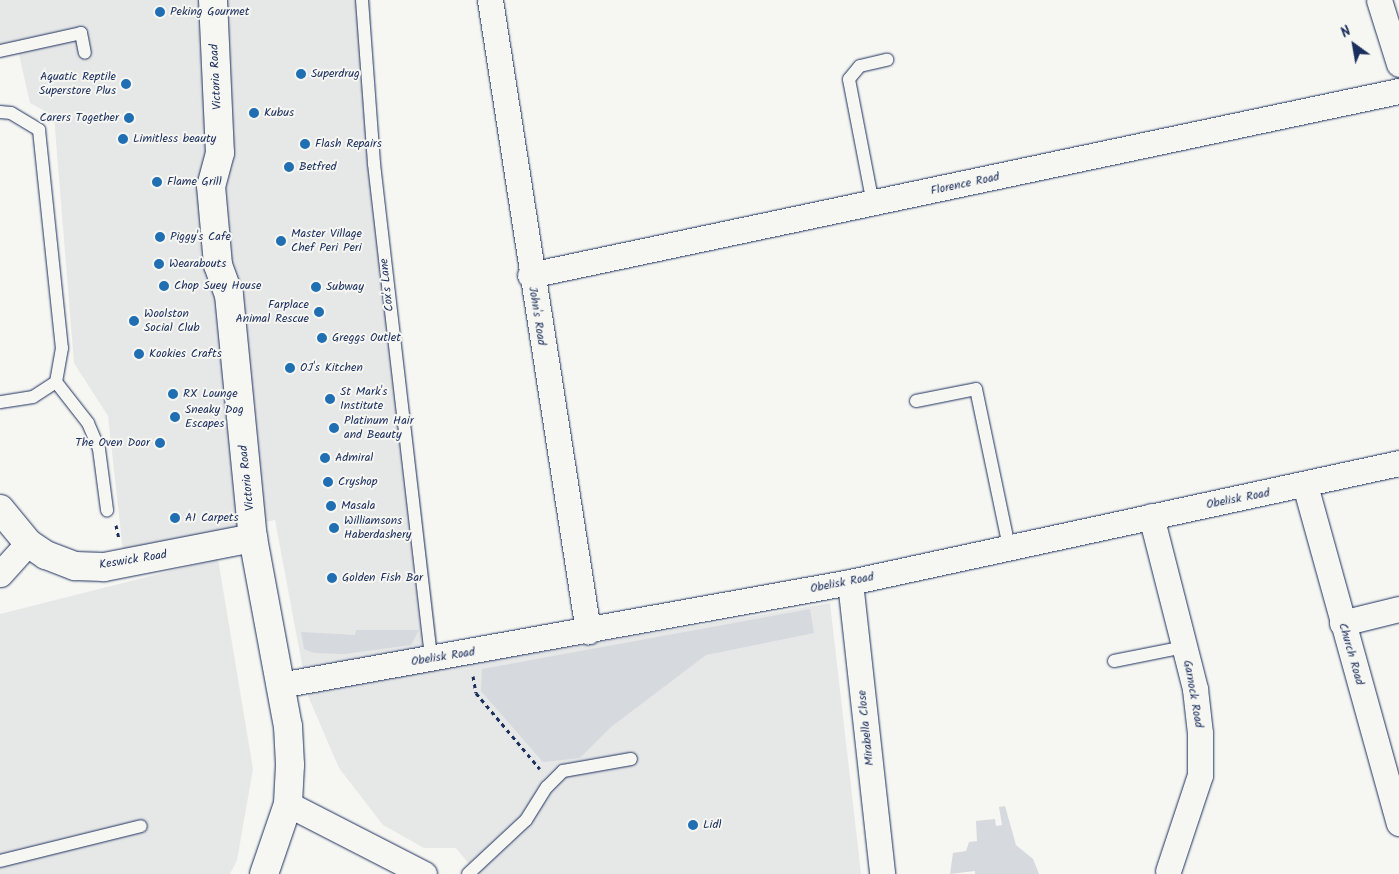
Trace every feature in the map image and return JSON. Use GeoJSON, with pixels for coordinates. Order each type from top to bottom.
{"type":"FeatureCollection","features":[{"type":"Feature","properties":{"kind":"street","name":"Victoria Road"},"geometry":{"type":"LineString","coordinates":[[213,0],[220,153],[211,186],[218,265],[229,295],[253,538],[289,745],[288,804],[264,874]]}},
{"type":"Feature","properties":{"kind":"street","name":"John's Road"},"geometry":{"type":"LineString","coordinates":[[491,0],[530,275],[588,631]]}},
{"type":"Feature","properties":{"kind":"street"},"geometry":{"type":"LineString","coordinates":[[1379,0],[1399,64]]}},
{"type":"Feature","properties":{"kind":"street","name":"Florence Road"},"geometry":{"type":"LineString","coordinates":[[530,275],[873,204],[1399,91]]}},
{"type":"Feature","properties":{"kind":"street","name":"Obelisk Road"},"geometry":{"type":"LineString","coordinates":[[280,685],[468,653],[850,582],[1151,516],[1305,485],[1399,463]]}},
{"type":"Feature","properties":{"kind":"street","name":"Church Road"},"geometry":{"type":"LineString","coordinates":[[1305,485],[1399,823]]}},
{"type":"Feature","properties":{"kind":"street","name":"Keswick Road"},"geometry":{"type":"LineString","coordinates":[[0,510],[28,542],[46,555],[75,566],[104,567],[253,538]]}},
{"type":"Feature","properties":{"kind":"street","name":"Garnock Road"},"geometry":{"type":"LineString","coordinates":[[1151,516],[1194,689],[1200,734],[1200,775],[1168,872]]}},
{"type":"Feature","properties":{"kind":"street"},"geometry":{"type":"LineString","coordinates":[[0,574],[28,542]]}},
{"type":"Feature","properties":{"kind":"street","name":"Mirabella Close"},"geometry":{"type":"LineString","coordinates":[[850,582],[882,874]]}},
{"type":"Feature","properties":{"kind":"street"},"geometry":{"type":"LineString","coordinates":[[1342,623],[1399,610]]}},
{"type":"Feature","properties":{"kind":"street"},"geometry":{"type":"LineString","coordinates":[[288,804],[424,874]]}},
{"type":"Feature","properties":{"kind":"lane","name":"Cox's Lane"},"geometry":{"type":"LineString","coordinates":[[362,0],[374,164],[431,659]]}},
{"type":"Feature","properties":{"kind":"lane"},"geometry":{"type":"LineString","coordinates":[[0,51],[81,33],[85,53]]}},
{"type":"Feature","properties":{"kind":"lane"},"geometry":{"type":"LineString","coordinates":[[873,204],[848,79],[853,70],[860,66],[887,60]]}},
{"type":"Feature","properties":{"kind":"lane"},"geometry":{"type":"LineString","coordinates":[[0,112],[11,113],[39,130],[61,320],[62,348],[56,382],[33,397],[0,402]]}},
{"type":"Feature","properties":{"kind":"lane"},"geometry":{"type":"LineString","coordinates":[[56,382],[88,423],[99,449],[107,510]]}},
{"type":"Feature","properties":{"kind":"lane"},"geometry":{"type":"LineString","coordinates":[[916,401],[976,390],[1009,547]]}},
{"type":"Feature","properties":{"kind":"lane"},"geometry":{"type":"LineString","coordinates":[[1114,662],[1184,647]]}},
{"type":"Feature","properties":{"kind":"lane"},"geometry":{"type":"LineString","coordinates":[[468,874],[526,820],[551,783],[563,771],[630,759]]}},
{"type":"Feature","properties":{"kind":"lane"},"geometry":{"type":"LineString","coordinates":[[0,861],[141,826]]}},
{"type":"Feature","properties":{"kind":"path"},"geometry":{"type":"LineString","coordinates":[[468,653],[476,693],[551,783]]}},
{"type":"Feature","properties":{"kind":"shaded area"},"geometry":{"type":"Polygon","coordinates":[[[0,0],[371,0],[371,63],[381,176],[441,669],[830,603],[861,874],[477,874],[456,848],[424,848],[383,825],[339,768],[308,696],[275,520],[123,551],[108,416],[74,363],[54,116],[30,103],[19,54],[0,58],[0,0]]]}},
{"type":"Feature","properties":{"kind":"shaded area"},"geometry":{"type":"Polygon","coordinates":[[[218,559],[253,769],[237,860],[230,874],[0,874],[0,614],[218,559]]]}},
{"type":"Feature","properties":{"kind":"shaded area"},"geometry":{"type":"Polygon","coordinates":[[[810,609],[814,633],[706,655],[611,727],[580,758],[543,762],[481,691],[482,669],[810,609]]]}},
{"type":"Feature","properties":{"kind":"shaded area"},"geometry":{"type":"Polygon","coordinates":[[[356,630],[419,630],[411,645],[344,654],[314,653],[304,649],[301,632],[355,635],[356,630]]]}},
{"type":"Feature","properties":{"kind":"shaded area"},"geometry":{"type":"Polygon","coordinates":[[[1005,806],[1016,845],[1033,859],[1039,874],[975,874],[975,871],[950,874],[953,853],[966,851],[969,842],[977,841],[976,821],[995,819],[996,826],[1002,825],[999,807],[1005,806]]]}},
{"type":"Feature","properties":{"kind":"place","name":"Peking Gourmet"},"geometry":{"type":"Point","coordinates":[160,12]}},
{"type":"Feature","properties":{"kind":"place","name":"Superdrug"},"geometry":{"type":"Point","coordinates":[301,74]}},
{"type":"Feature","properties":{"kind":"place","name":"Aquatic Reptile Superstore Plus"},"geometry":{"type":"Point","coordinates":[126,84]}},
{"type":"Feature","properties":{"kind":"place","name":"Kubus"},"geometry":{"type":"Point","coordinates":[254,113]}},
{"type":"Feature","properties":{"kind":"place","name":"Carers Together"},"geometry":{"type":"Point","coordinates":[129,118]}},
{"type":"Feature","properties":{"kind":"place","name":"Limitless beauty"},"geometry":{"type":"Point","coordinates":[123,139]}},
{"type":"Feature","properties":{"kind":"place","name":"Flash Repairs"},"geometry":{"type":"Point","coordinates":[305,144]}},
{"type":"Feature","properties":{"kind":"place","name":"Betfred"},"geometry":{"type":"Point","coordinates":[289,167]}},
{"type":"Feature","properties":{"kind":"place","name":"Flame Grill"},"geometry":{"type":"Point","coordinates":[157,182]}},
{"type":"Feature","properties":{"kind":"place","name":"Piggy's Cafe"},"geometry":{"type":"Point","coordinates":[160,237]}},
{"type":"Feature","properties":{"kind":"place","name":"Master Village Chef Peri Peri"},"geometry":{"type":"Point","coordinates":[281,241]}},
{"type":"Feature","properties":{"kind":"place","name":"Wearabouts"},"geometry":{"type":"Point","coordinates":[159,264]}},
{"type":"Feature","properties":{"kind":"place","name":"Chop Suey House"},"geometry":{"type":"Point","coordinates":[164,286]}},
{"type":"Feature","properties":{"kind":"place","name":"Subway"},"geometry":{"type":"Point","coordinates":[316,287]}},
{"type":"Feature","properties":{"kind":"place","name":"Farplace Animal Rescue"},"geometry":{"type":"Point","coordinates":[319,312]}},
{"type":"Feature","properties":{"kind":"place","name":"Woolston Social Club"},"geometry":{"type":"Point","coordinates":[134,321]}},
{"type":"Feature","properties":{"kind":"place","name":"Greggs Outlet"},"geometry":{"type":"Point","coordinates":[322,338]}},
{"type":"Feature","properties":{"kind":"place","name":"Kookies Crafts"},"geometry":{"type":"Point","coordinates":[139,354]}},
{"type":"Feature","properties":{"kind":"place","name":"OJ's Kitchen"},"geometry":{"type":"Point","coordinates":[290,368]}},
{"type":"Feature","properties":{"kind":"place","name":"RX Lounge"},"geometry":{"type":"Point","coordinates":[173,394]}},
{"type":"Feature","properties":{"kind":"place","name":"St Mark's Institute"},"geometry":{"type":"Point","coordinates":[330,399]}},
{"type":"Feature","properties":{"kind":"place","name":"Sneaky Dog Escapes"},"geometry":{"type":"Point","coordinates":[175,417]}},
{"type":"Feature","properties":{"kind":"place","name":"Platinum Hair and Beauty"},"geometry":{"type":"Point","coordinates":[334,428]}},
{"type":"Feature","properties":{"kind":"place","name":"The Oven Door"},"geometry":{"type":"Point","coordinates":[160,443]}},
{"type":"Feature","properties":{"kind":"place","name":"Admiral"},"geometry":{"type":"Point","coordinates":[325,458]}},
{"type":"Feature","properties":{"kind":"place","name":"Cryshop"},"geometry":{"type":"Point","coordinates":[328,482]}},
{"type":"Feature","properties":{"kind":"place","name":"Masala"},"geometry":{"type":"Point","coordinates":[331,506]}},
{"type":"Feature","properties":{"kind":"place","name":"A1 Carpets"},"geometry":{"type":"Point","coordinates":[175,518]}},
{"type":"Feature","properties":{"kind":"place","name":"Williamsons Haberdashery"},"geometry":{"type":"Point","coordinates":[334,528]}},
{"type":"Feature","properties":{"kind":"place","name":"Golden Fish Bar"},"geometry":{"type":"Point","coordinates":[332,578]}},
{"type":"Feature","properties":{"kind":"place","name":"Lidl"},"geometry":{"type":"Point","coordinates":[693,825]}}]}
